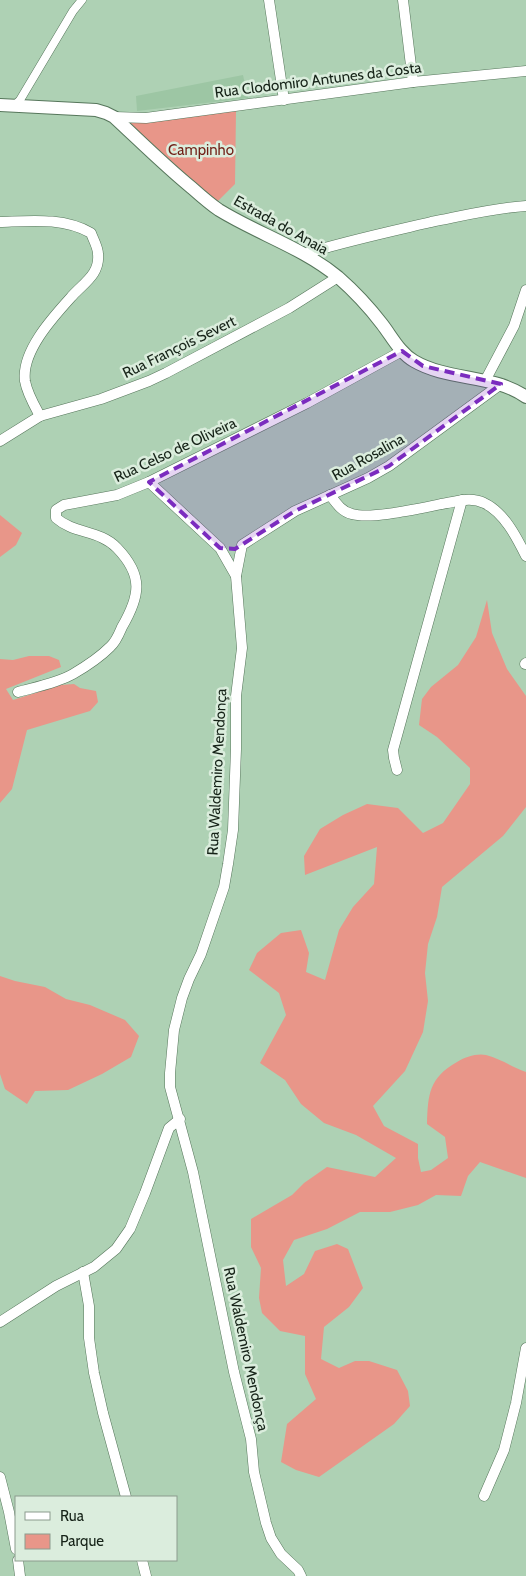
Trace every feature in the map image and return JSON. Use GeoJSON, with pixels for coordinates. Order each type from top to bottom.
{"type":"FeatureCollection","features":[{"type":"Feature","properties":{"kind":"street"},"geometry":{"type":"LineString","coordinates":[[14,106],[20,100],[73,10],[82,0]]}},
{"type":"Feature","properties":{"kind":"street"},"geometry":{"type":"LineString","coordinates":[[269,0],[284,100]]}},
{"type":"Feature","properties":{"kind":"street"},"geometry":{"type":"LineString","coordinates":[[402,0],[413,82]]}},
{"type":"Feature","properties":{"kind":"street","name":"Rua Clodomiro Antunes da Costa"},"geometry":{"type":"LineString","coordinates":[[114,117],[146,118],[413,82],[526,71]]}},
{"type":"Feature","properties":{"kind":"street"},"geometry":{"type":"LineString","coordinates":[[0,104],[96,110],[106,112],[114,117]]}},
{"type":"Feature","properties":{"kind":"street","name":"Estrada do Anaia"},"geometry":{"type":"LineString","coordinates":[[114,117],[158,160],[217,209],[304,254],[338,277],[365,304],[407,356],[423,366],[467,378],[501,384],[526,396]]}},
{"type":"Feature","properties":{"kind":"street"},"geometry":{"type":"LineString","coordinates":[[304,254],[368,236],[475,213],[526,206]]}},
{"type":"Feature","properties":{"kind":"street"},"geometry":{"type":"LineString","coordinates":[[0,222],[54,221],[80,226],[91,232],[98,254],[97,268],[89,282],[74,294],[52,320],[40,336],[27,360],[25,381],[29,395],[40,416]]}},
{"type":"Feature","properties":{"kind":"street","name":"Rua François Severt"},"geometry":{"type":"LineString","coordinates":[[0,441],[40,416],[101,399],[149,381],[289,308],[338,277]]}},
{"type":"Feature","properties":{"kind":"street"},"geometry":{"type":"LineString","coordinates":[[485,382],[514,326],[526,290]]}},
{"type":"Feature","properties":{"kind":"street","name":"Rua Celso de Oliveira"},"geometry":{"type":"LineString","coordinates":[[18,692],[72,675],[112,646],[126,622],[136,597],[137,582],[134,570],[117,547],[104,538],[69,527],[56,518],[56,510],[64,505],[75,502],[117,495],[149,482],[307,403],[402,351]]}},
{"type":"Feature","properties":{"kind":"street","name":"Rua Rosalina"},"geometry":{"type":"LineString","coordinates":[[220,548],[235,548],[242,545],[295,511],[368,478],[389,466],[501,384]]}},
{"type":"Feature","properties":{"kind":"street","name":"Rua Waldemiro Mendonça"},"geometry":{"type":"LineString","coordinates":[[149,482],[220,548],[236,576],[242,648],[236,696],[233,830],[224,887],[201,954],[182,998],[174,1030],[170,1087],[180,1119],[211,1255],[234,1372],[250,1440],[254,1472],[266,1523],[271,1538],[281,1554],[298,1570],[301,1576]]}},
{"type":"Feature","properties":{"kind":"street"},"geometry":{"type":"LineString","coordinates":[[330,495],[340,508],[351,514],[363,516],[462,500],[485,503],[498,514],[520,542],[526,556]]}},
{"type":"Feature","properties":{"kind":"street"},"geometry":{"type":"LineString","coordinates":[[397,770],[393,750],[462,500]]}},
{"type":"Feature","properties":{"kind":"street"},"geometry":{"type":"LineString","coordinates":[[236,576],[242,545]]}},
{"type":"Feature","properties":{"kind":"street"},"geometry":{"type":"LineString","coordinates":[[0,1322],[56,1286],[94,1267],[116,1250],[130,1229],[146,1193],[166,1134],[169,1128],[180,1119]]}},
{"type":"Feature","properties":{"kind":"street"},"geometry":{"type":"LineString","coordinates":[[84,1272],[89,1306],[89,1338],[94,1373],[126,1496]]}},
{"type":"Feature","properties":{"kind":"street"},"geometry":{"type":"LineString","coordinates":[[484,1496],[504,1450],[516,1403],[526,1348]]}},
{"type":"Feature","properties":{"kind":"street"},"geometry":{"type":"LineString","coordinates":[[0,1477],[15,1544]]}},
{"type":"Feature","properties":{"kind":"street"},"geometry":{"type":"LineString","coordinates":[[18,1561],[20,1576]]}},
{"type":"Feature","properties":{"kind":"street"},"geometry":{"type":"LineString","coordinates":[[142,1561],[146,1576]]}},
{"type":"Feature","properties":{"kind":"highlighted area"},"geometry":{"type":"Polygon","coordinates":[[[402,351],[423,366],[501,384],[389,466],[295,511],[235,549],[220,548],[149,482],[402,351]]]}},
{"type":"Feature","properties":{"kind":"shaded area"},"geometry":{"type":"Polygon","coordinates":[[[243,75],[248,98],[137,111],[136,96],[243,75]]]}},
{"type":"Feature","properties":{"kind":"green space","name":"Campinho"},"geometry":{"type":"Polygon","coordinates":[[[236,111],[235,184],[214,205],[119,123],[147,122],[236,111]]]}},
{"type":"Feature","properties":{"kind":"green space"},"geometry":{"type":"Polygon","coordinates":[[[0,515],[22,533],[16,545],[0,557],[0,515]]]}},
{"type":"Feature","properties":{"kind":"green space"},"geometry":{"type":"Polygon","coordinates":[[[487,600],[492,633],[507,669],[526,696],[526,807],[503,836],[442,887],[437,917],[428,944],[425,973],[428,1001],[423,1032],[405,1071],[373,1106],[384,1126],[418,1144],[421,1172],[431,1170],[448,1158],[445,1137],[427,1124],[430,1095],[435,1081],[441,1074],[460,1060],[479,1055],[486,1055],[526,1072],[526,1178],[480,1162],[468,1176],[461,1196],[436,1195],[418,1205],[390,1212],[360,1212],[327,1229],[294,1240],[283,1260],[286,1286],[304,1274],[315,1251],[337,1244],[348,1249],[363,1288],[349,1307],[324,1327],[321,1359],[339,1368],[355,1361],[369,1361],[397,1370],[408,1391],[410,1406],[394,1424],[319,1477],[296,1470],[281,1462],[287,1424],[316,1399],[305,1374],[305,1336],[280,1331],[262,1313],[259,1298],[261,1268],[251,1247],[251,1219],[292,1195],[304,1183],[327,1167],[375,1177],[396,1158],[356,1135],[324,1123],[301,1104],[285,1080],[260,1063],[286,1015],[279,993],[249,970],[257,953],[281,933],[301,930],[309,953],[306,972],[325,980],[339,930],[353,907],[374,884],[377,847],[305,875],[304,856],[320,829],[343,815],[367,804],[398,808],[423,833],[443,823],[470,784],[470,768],[437,737],[419,725],[422,699],[431,687],[458,665],[476,637],[487,600]]]}},
{"type":"Feature","properties":{"kind":"green space"},"geometry":{"type":"Polygon","coordinates":[[[29,656],[49,656],[59,660],[61,667],[6,689],[13,700],[61,685],[74,684],[80,688],[96,691],[98,702],[90,711],[27,730],[12,789],[0,803],[0,659],[13,660],[29,656]]]}},
{"type":"Feature","properties":{"kind":"green space"},"geometry":{"type":"Polygon","coordinates":[[[0,976],[45,987],[66,999],[90,1005],[125,1020],[139,1036],[131,1057],[102,1074],[68,1090],[35,1091],[27,1104],[5,1089],[0,1074],[0,976]]]}}]}
